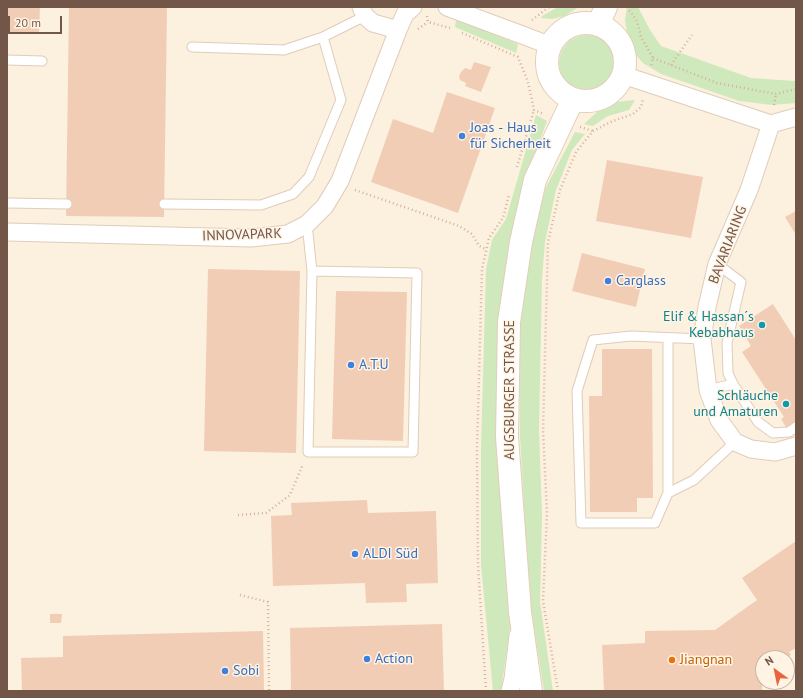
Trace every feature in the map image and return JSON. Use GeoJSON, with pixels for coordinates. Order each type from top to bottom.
{"type":"FeatureCollection","features":[{"type":"Feature","properties":{"kind":"main road"},"geometry":{"type":"LineString","coordinates":[[602,16],[622,45],[626,60],[624,75],[615,88],[603,98],[593,101],[573,99],[559,91],[550,78],[547,62],[551,46],[559,35],[570,26],[584,23],[602,16]]}},
{"type":"Feature","properties":{"kind":"main road","name":"AUGSBURGER STRASSE"},"geometry":{"type":"LineString","coordinates":[[531,691],[520,612],[508,437],[509,322],[521,242],[535,180],[573,99]]}},
{"type":"Feature","properties":{"kind":"street"},"geometry":{"type":"LineString","coordinates":[[447,7],[551,46]]}},
{"type":"Feature","properties":{"kind":"street","name":"INNOVAPARK"},"geometry":{"type":"LineString","coordinates":[[7,232],[251,238],[288,234],[307,224],[325,206],[340,181],[405,14],[420,11]]}},
{"type":"Feature","properties":{"kind":"street"},"geometry":{"type":"LineString","coordinates":[[363,12],[373,23],[398,30]]}},
{"type":"Feature","properties":{"kind":"street"},"geometry":{"type":"LineString","coordinates":[[624,75],[771,124],[796,117]]}},
{"type":"Feature","properties":{"kind":"street","name":"BAVARIARING"},"geometry":{"type":"LineString","coordinates":[[736,442],[719,420],[708,390],[702,339],[706,307],[717,264],[749,190],[771,124]]}},
{"type":"Feature","properties":{"kind":"street"},"geometry":{"type":"LineString","coordinates":[[736,442],[751,449],[774,452],[796,446]]}},
{"type":"Feature","properties":{"kind":"street"},"geometry":{"type":"LineString","coordinates":[[510,691],[513,679],[520,612]]}},
{"type":"Feature","properties":{"kind":"lane"},"geometry":{"type":"LineString","coordinates":[[192,47],[284,50],[323,37],[363,12]]}},
{"type":"Feature","properties":{"kind":"lane"},"geometry":{"type":"LineString","coordinates":[[164,204],[261,205],[293,194],[309,177],[341,100],[323,37]]}},
{"type":"Feature","properties":{"kind":"lane"},"geometry":{"type":"LineString","coordinates":[[7,60],[42,61]]}},
{"type":"Feature","properties":{"kind":"lane"},"geometry":{"type":"LineString","coordinates":[[7,203],[67,204]]}},
{"type":"Feature","properties":{"kind":"lane"},"geometry":{"type":"LineString","coordinates":[[307,224],[312,271],[308,452],[413,452],[417,273],[312,271]]}},
{"type":"Feature","properties":{"kind":"lane"},"geometry":{"type":"LineString","coordinates":[[717,264],[741,282],[727,343],[728,373],[733,384],[758,422],[773,433],[789,432],[796,427]]}},
{"type":"Feature","properties":{"kind":"lane"},"geometry":{"type":"LineString","coordinates":[[668,338],[668,493],[655,524],[581,523],[577,391],[593,340],[630,336],[702,339]]}},
{"type":"Feature","properties":{"kind":"lane"},"geometry":{"type":"LineString","coordinates":[[708,390],[733,384]]}},
{"type":"Feature","properties":{"kind":"lane"},"geometry":{"type":"LineString","coordinates":[[668,493],[694,480],[736,442]]}},
{"type":"Feature","properties":{"kind":"path"},"geometry":{"type":"LineString","coordinates":[[420,11],[428,22],[454,29]]}},
{"type":"Feature","properties":{"kind":"path"},"geometry":{"type":"LineString","coordinates":[[461,32],[518,57],[528,82],[534,110],[593,131],[576,152],[560,190],[548,242],[543,430],[547,514],[543,601],[558,691]]}},
{"type":"Feature","properties":{"kind":"path"},"geometry":{"type":"LineString","coordinates":[[671,65],[692,35]]}},
{"type":"Feature","properties":{"kind":"path"},"geometry":{"type":"LineString","coordinates":[[653,58],[717,83],[776,94],[796,89]]}},
{"type":"Feature","properties":{"kind":"path"},"geometry":{"type":"LineString","coordinates":[[340,181],[350,188],[460,226],[472,234],[479,246],[486,249]]}},
{"type":"Feature","properties":{"kind":"path"},"geometry":{"type":"LineString","coordinates":[[238,515],[266,513],[290,495],[308,452]]}},
{"type":"Feature","properties":{"kind":"path"},"geometry":{"type":"LineString","coordinates":[[240,595],[268,602],[269,691]]}},
{"type":"Feature","properties":{"kind":"green space"},"geometry":{"type":"Polygon","coordinates":[[[558,7],[579,7],[564,16],[552,19],[541,18],[558,7]]]}},
{"type":"Feature","properties":{"kind":"green space"},"geometry":{"type":"Polygon","coordinates":[[[627,7],[638,7],[650,30],[661,46],[751,78],[796,80],[796,103],[772,105],[739,101],[661,74],[643,63],[635,54],[628,37],[625,21],[627,7]]]}},
{"type":"Feature","properties":{"kind":"green space"},"geometry":{"type":"Polygon","coordinates":[[[456,19],[518,44],[516,53],[455,27],[456,19]]]}},
{"type":"Feature","properties":{"kind":"green space"},"geometry":{"type":"Polygon","coordinates":[[[581,35],[593,35],[603,39],[611,47],[615,57],[615,69],[611,79],[603,87],[593,91],[581,91],[571,87],[563,79],[559,69],[559,57],[563,47],[571,39],[581,35]]]}},
{"type":"Feature","properties":{"kind":"green space"},"geometry":{"type":"Polygon","coordinates":[[[635,100],[629,110],[608,116],[593,126],[584,124],[598,111],[616,102],[635,100]]]}},
{"type":"Feature","properties":{"kind":"green space"},"geometry":{"type":"Polygon","coordinates":[[[536,115],[547,121],[526,178],[512,241],[512,613],[501,691],[493,691],[481,565],[481,448],[486,269],[492,240],[506,219],[536,115]]]}},
{"type":"Feature","properties":{"kind":"green space"},"geometry":{"type":"Polygon","coordinates":[[[575,132],[585,134],[572,150],[556,190],[545,242],[542,279],[539,430],[542,515],[540,602],[553,691],[544,691],[531,608],[525,524],[520,436],[519,323],[529,245],[546,187],[575,132]]]}},
{"type":"Feature","properties":{"kind":"building"},"geometry":{"type":"Polygon","coordinates":[[[7,7],[40,7],[39,33],[7,32],[7,7]]]}},
{"type":"Feature","properties":{"kind":"building"},"geometry":{"type":"Polygon","coordinates":[[[69,7],[167,7],[164,217],[66,216],[69,7]]]}},
{"type":"Feature","properties":{"kind":"building"},"geometry":{"type":"Polygon","coordinates":[[[474,62],[491,67],[481,92],[465,86],[466,83],[460,80],[459,76],[465,68],[471,70],[474,62]]]}},
{"type":"Feature","properties":{"kind":"building"},"geometry":{"type":"Polygon","coordinates":[[[447,92],[495,108],[458,213],[371,182],[393,119],[433,133],[447,92]]]}},
{"type":"Feature","properties":{"kind":"building"},"geometry":{"type":"Polygon","coordinates":[[[607,160],[703,177],[691,238],[596,221],[607,160]]]}},
{"type":"Feature","properties":{"kind":"building"},"geometry":{"type":"Polygon","coordinates":[[[796,211],[796,235],[785,217],[796,211]]]}},
{"type":"Feature","properties":{"kind":"building"},"geometry":{"type":"Polygon","coordinates":[[[582,253],[645,269],[636,307],[572,291],[582,253]]]}},
{"type":"Feature","properties":{"kind":"building"},"geometry":{"type":"Polygon","coordinates":[[[208,269],[300,271],[296,453],[204,451],[208,269]]]}},
{"type":"Feature","properties":{"kind":"building"},"geometry":{"type":"Polygon","coordinates":[[[336,291],[407,292],[403,441],[332,439],[336,291]]]}},
{"type":"Feature","properties":{"kind":"building"},"geometry":{"type":"Polygon","coordinates":[[[773,304],[796,340],[796,423],[787,429],[781,419],[784,417],[742,352],[751,346],[739,326],[773,304]]]}},
{"type":"Feature","properties":{"kind":"building"},"geometry":{"type":"Polygon","coordinates":[[[602,349],[652,349],[653,498],[637,498],[637,512],[590,512],[589,396],[602,396],[602,349]]]}},
{"type":"Feature","properties":{"kind":"building","name":"ALDI Süd"},"geometry":{"type":"Polygon","coordinates":[[[367,500],[368,513],[436,511],[438,583],[406,584],[407,602],[366,603],[365,583],[273,586],[271,516],[292,515],[291,503],[367,500]]]}},
{"type":"Feature","properties":{"kind":"building"},"geometry":{"type":"Polygon","coordinates":[[[796,541],[796,648],[792,650],[755,650],[755,690],[762,691],[604,691],[602,645],[645,643],[645,631],[715,630],[757,600],[742,578],[796,541]]]}},
{"type":"Feature","properties":{"kind":"building"},"geometry":{"type":"Polygon","coordinates":[[[50,614],[62,614],[61,623],[50,623],[50,614]]]}},
{"type":"Feature","properties":{"kind":"building","name":"Action"},"geometry":{"type":"Polygon","coordinates":[[[442,624],[444,691],[291,691],[290,628],[442,624]]]}},
{"type":"Feature","properties":{"kind":"building"},"geometry":{"type":"Polygon","coordinates":[[[263,631],[264,691],[22,691],[21,658],[63,657],[63,636],[263,631]]]}},
{"type":"Feature","properties":{"kind":"place","name":"Joas - Haus für Sicherheit"},"geometry":{"type":"Point","coordinates":[462,136]}},
{"type":"Feature","properties":{"kind":"place","name":"Carglass"},"geometry":{"type":"Point","coordinates":[608,281]}},
{"type":"Feature","properties":{"kind":"place","name":"Elif & Hassan´s Kebabhaus"},"geometry":{"type":"Point","coordinates":[762,325]}},
{"type":"Feature","properties":{"kind":"place","name":"A.T.U"},"geometry":{"type":"Point","coordinates":[351,365]}},
{"type":"Feature","properties":{"kind":"place","name":"Schläuche und Amaturen"},"geometry":{"type":"Point","coordinates":[786,404]}},
{"type":"Feature","properties":{"kind":"place","name":"ALDI Süd"},"geometry":{"type":"Point","coordinates":[355,554]}},
{"type":"Feature","properties":{"kind":"place","name":"Action"},"geometry":{"type":"Point","coordinates":[367,659]}},
{"type":"Feature","properties":{"kind":"place","name":"Jiangnan"},"geometry":{"type":"Point","coordinates":[672,660]}},
{"type":"Feature","properties":{"kind":"place","name":"Sobi"},"geometry":{"type":"Point","coordinates":[225,671]}}]}
